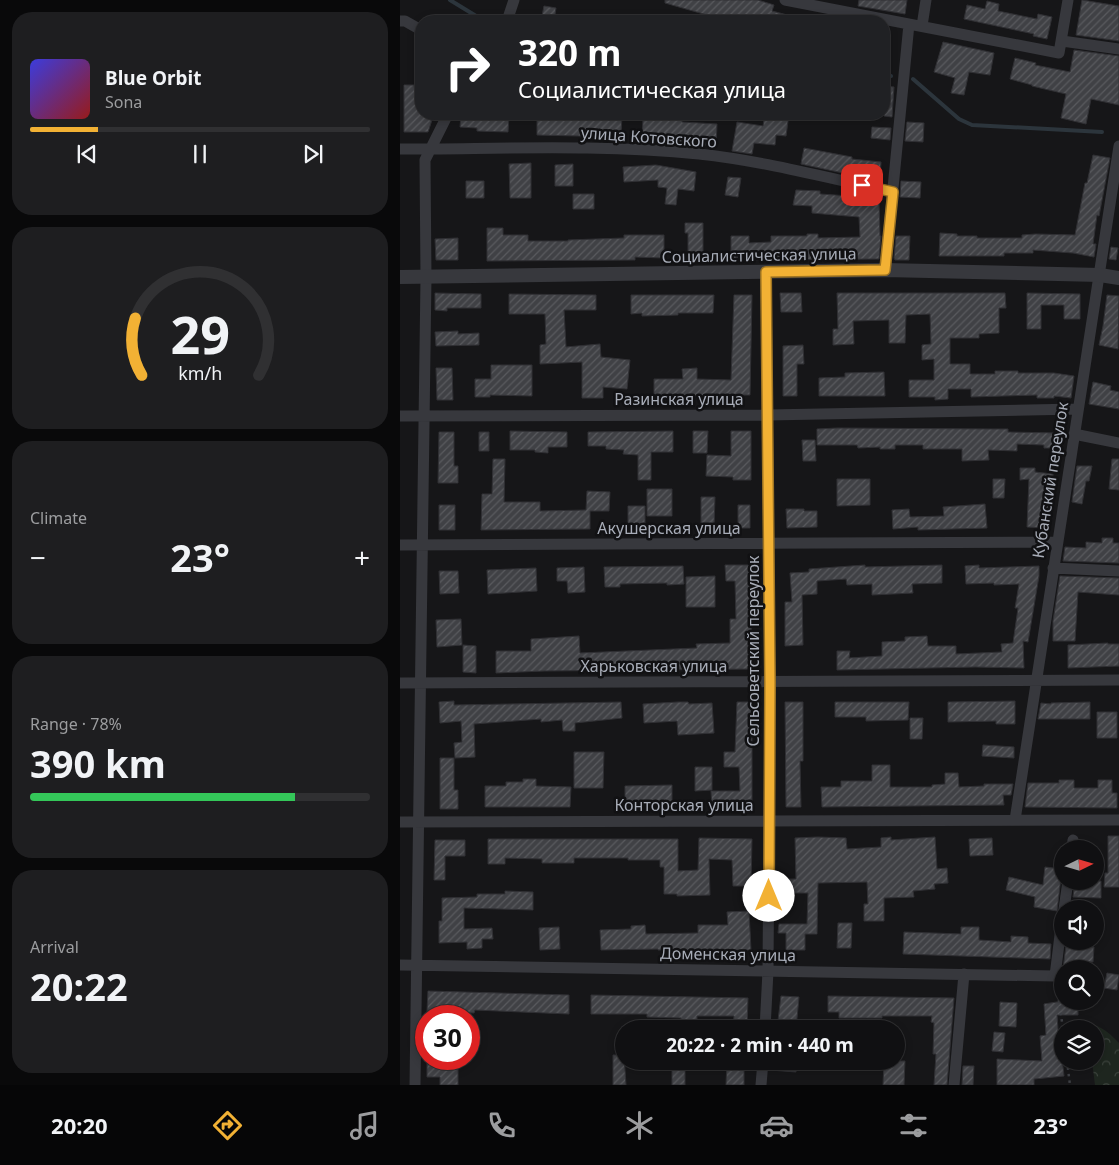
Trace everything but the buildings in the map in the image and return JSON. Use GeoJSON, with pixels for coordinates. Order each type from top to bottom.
{"type":"FeatureCollection","features":[{"type":"Feature","properties":{"kind":"street"},"geometry":{"type":"LineString","coordinates":[[509,15],[514,0]]}},
{"type":"Feature","properties":{"kind":"street"},"geometry":{"type":"LineString","coordinates":[[922,26],[926,0]]}},
{"type":"Feature","properties":{"kind":"street"},"geometry":{"type":"LineString","coordinates":[[890,20],[1059,53],[1068,0]]}},
{"type":"Feature","properties":{"kind":"street"},"geometry":{"type":"LineString","coordinates":[[789,1],[862,15]]}},
{"type":"Feature","properties":{"kind":"street"},"geometry":{"type":"LineString","coordinates":[[400,21],[405,21],[415,27]]}},
{"type":"Feature","properties":{"kind":"street"},"geometry":{"type":"LineString","coordinates":[[885,270],[909,24]]}},
{"type":"Feature","properties":{"kind":"street"},"geometry":{"type":"LineString","coordinates":[[1062,41],[1119,49]]}},
{"type":"Feature","properties":{"kind":"street"},"geometry":{"type":"LineString","coordinates":[[414,1085],[426,277],[425,160],[445,120]]}},
{"type":"Feature","properties":{"kind":"street","name":"Кубанский переулок"},"geometry":{"type":"LineString","coordinates":[[1015,820],[1119,146]]}},
{"type":"Feature","properties":{"kind":"street","name":"улица Котовского"},"geometry":{"type":"LineString","coordinates":[[400,149],[641,150],[700,154],[769,165],[893,192]]}},
{"type":"Feature","properties":{"kind":"street","name":"Социалистическая улица"},"geometry":{"type":"LineString","coordinates":[[400,277],[885,270],[1100,275],[1119,278]]}},
{"type":"Feature","properties":{"kind":"street","name":"Сельсоветский переулок"},"geometry":{"type":"LineString","coordinates":[[765,1020],[768,971],[770,682],[766,272]]}},
{"type":"Feature","properties":{"kind":"street","name":"Разинская улица"},"geometry":{"type":"LineString","coordinates":[[400,416],[768,415],[1078,409]]}},
{"type":"Feature","properties":{"kind":"street"},"geometry":{"type":"LineString","coordinates":[[1074,434],[1119,443]]}},
{"type":"Feature","properties":{"kind":"street","name":"Акушерская улица"},"geometry":{"type":"LineString","coordinates":[[400,545],[1057,542]]}},
{"type":"Feature","properties":{"kind":"street"},"geometry":{"type":"LineString","coordinates":[[1053,568],[1119,571]]}},
{"type":"Feature","properties":{"kind":"street","name":"Харьковская улица"},"geometry":{"type":"LineString","coordinates":[[400,683],[1119,680]]}},
{"type":"Feature","properties":{"kind":"street","name":"Конторская улица"},"geometry":{"type":"LineString","coordinates":[[400,822],[1119,820]]}},
{"type":"Feature","properties":{"kind":"street","name":"Доменская улица"},"geometry":{"type":"LineString","coordinates":[[400,965],[1054,976]]}},
{"type":"Feature","properties":{"kind":"street"},"geometry":{"type":"LineString","coordinates":[[954,1085],[964,974]]}},
{"type":"Feature","properties":{"kind":"street"},"geometry":{"type":"LineString","coordinates":[[762,1085],[763,1070]]}},
{"type":"Feature","properties":{"kind":"path"},"geometry":{"type":"LineString","coordinates":[[1068,1070],[1070,1085]]}},
{"type":"Feature","properties":{"kind":"green space"},"geometry":{"type":"Polygon","coordinates":[[[1104,1030],[1119,1043],[1119,1085],[1095,1085],[1093,1070],[1104,1070],[1104,1030]]]}},
{"type":"Feature","properties":{"kind":"waterway"},"geometry":{"type":"LineString","coordinates":[[450,0],[474,15]]}},
{"type":"Feature","properties":{"kind":"waterway"},"geometry":{"type":"LineString","coordinates":[[913,79],[959,119],[972,125],[1102,132]]}},
{"type":"Feature","properties":{"kind":"route"},"geometry":{"type":"LineString","coordinates":[[769,896],[770,682],[766,272],[885,270],[893,192],[862,185]]}}]}
